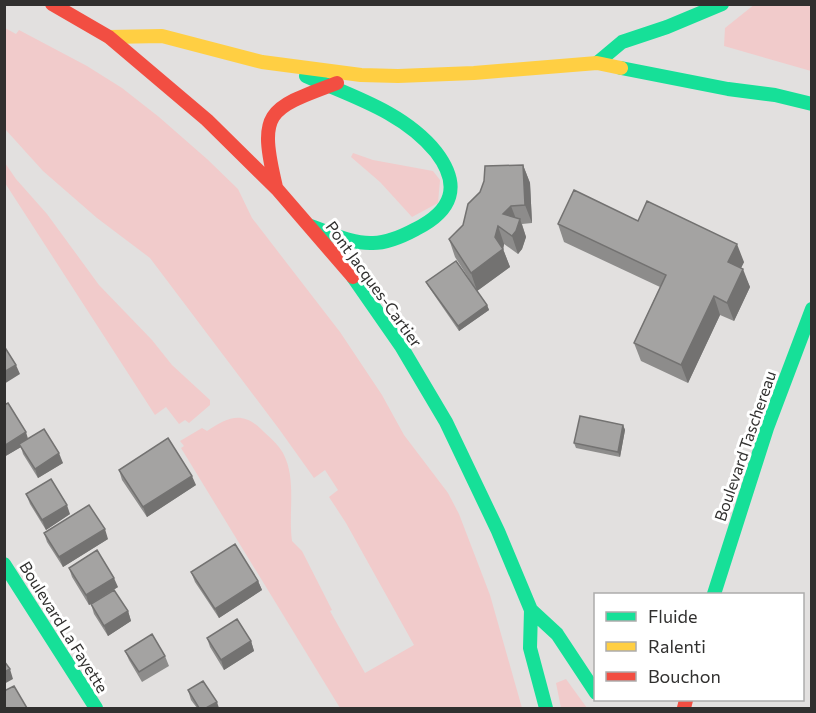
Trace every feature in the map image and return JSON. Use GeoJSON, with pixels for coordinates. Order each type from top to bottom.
{"type":"FeatureCollection","features":[{"type":"Feature","properties":{"kind":"main road","name":"Pont Jacques-Cartier"},"geometry":{"type":"LineString","coordinates":[[51,4],[109,38],[207,120],[277,189],[352,275],[401,346],[436,404],[484,498],[531,610]]}},
{"type":"Feature","properties":{"kind":"main road"},"geometry":{"type":"LineString","coordinates":[[597,63],[622,42],[667,27],[722,4]]}},
{"type":"Feature","properties":{"kind":"main road"},"geometry":{"type":"LineString","coordinates":[[109,38],[162,36],[283,66],[361,75],[474,74],[597,63],[812,104]]}},
{"type":"Feature","properties":{"kind":"main road"},"geometry":{"type":"LineString","coordinates":[[283,66],[400,120],[418,133],[442,161],[449,176],[451,191],[445,210],[436,219],[392,240],[362,243],[311,226]]}},
{"type":"Feature","properties":{"kind":"main road"},"geometry":{"type":"LineString","coordinates":[[277,189],[266,144],[267,127],[275,111],[285,103],[361,75]]}},
{"type":"Feature","properties":{"kind":"main road","name":"Boulevard Taschereau"},"geometry":{"type":"LineString","coordinates":[[714,593],[766,428],[812,309]]}},
{"type":"Feature","properties":{"kind":"main road","name":"Boulevard La Fayette"},"geometry":{"type":"LineString","coordinates":[[4,564],[96,708]]}},
{"type":"Feature","properties":{"kind":"main road"},"geometry":{"type":"LineString","coordinates":[[531,610],[557,634],[594,690]]}},
{"type":"Feature","properties":{"kind":"main road"},"geometry":{"type":"LineString","coordinates":[[531,610],[530,648],[546,708]]}},
{"type":"Feature","properties":{"kind":"shaded area"},"geometry":{"type":"Polygon","coordinates":[[[755,4],[811,5],[811,71],[724,46],[725,28],[755,4]]]}},
{"type":"Feature","properties":{"kind":"shaded area"},"geometry":{"type":"Polygon","coordinates":[[[5,28],[16,34],[19,30],[87,66],[122,88],[159,117],[238,189],[252,218],[340,332],[382,395],[404,435],[448,493],[459,514],[490,595],[522,708],[340,708],[181,448],[184,446],[180,441],[202,428],[207,431],[228,420],[240,418],[254,423],[278,446],[283,453],[290,474],[292,541],[302,551],[332,610],[330,611],[365,673],[414,645],[329,497],[338,490],[325,470],[314,478],[150,258],[97,218],[43,171],[5,129],[5,28]]]}},
{"type":"Feature","properties":{"kind":"shaded area"},"geometry":{"type":"Polygon","coordinates":[[[353,153],[373,160],[433,171],[440,180],[438,203],[412,217],[380,182],[351,157],[353,153]]]}},
{"type":"Feature","properties":{"kind":"shaded area"},"geometry":{"type":"Polygon","coordinates":[[[5,163],[47,214],[99,285],[152,340],[172,365],[210,400],[210,405],[189,423],[185,420],[179,424],[166,407],[155,415],[5,183],[5,163]]]}},
{"type":"Feature","properties":{"kind":"shaded area"},"geometry":{"type":"Polygon","coordinates":[[[566,679],[587,708],[561,708],[556,683],[566,679]]]}},
{"type":"Feature","properties":{"kind":"building"},"geometry":{"type":"Polygon","coordinates":[[[523,165],[525,205],[511,206],[503,214],[520,219],[516,231],[512,236],[498,226],[495,237],[503,249],[471,273],[449,239],[463,225],[468,204],[480,192],[484,181],[485,166],[523,165]]]}},
{"type":"Feature","properties":{"kind":"building"},"geometry":{"type":"Polygon","coordinates":[[[574,190],[638,221],[647,201],[737,244],[728,262],[743,269],[727,303],[714,296],[681,365],[634,343],[666,275],[558,224],[574,190]]]}},
{"type":"Feature","properties":{"kind":"building"},"geometry":{"type":"Polygon","coordinates":[[[456,261],[487,305],[458,326],[426,282],[456,261]]]}},
{"type":"Feature","properties":{"kind":"building"},"geometry":{"type":"Polygon","coordinates":[[[4,346],[16,365],[4,372],[4,346]]]}},
{"type":"Feature","properties":{"kind":"building"},"geometry":{"type":"Polygon","coordinates":[[[8,403],[26,432],[4,446],[4,405],[8,403]]]}},
{"type":"Feature","properties":{"kind":"building"},"geometry":{"type":"Polygon","coordinates":[[[580,416],[623,425],[618,452],[574,443],[580,416]]]}},
{"type":"Feature","properties":{"kind":"building"},"geometry":{"type":"Polygon","coordinates":[[[44,429],[59,453],[35,469],[19,444],[44,429]]]}},
{"type":"Feature","properties":{"kind":"building"},"geometry":{"type":"Polygon","coordinates":[[[168,438],[192,476],[143,507],[119,470],[168,438]]]}},
{"type":"Feature","properties":{"kind":"building"},"geometry":{"type":"Polygon","coordinates":[[[51,479],[67,505],[42,520],[26,494],[51,479]]]}},
{"type":"Feature","properties":{"kind":"building"},"geometry":{"type":"Polygon","coordinates":[[[89,505],[105,529],[59,557],[44,533],[89,505]]]}},
{"type":"Feature","properties":{"kind":"building"},"geometry":{"type":"Polygon","coordinates":[[[235,544],[258,581],[215,609],[191,572],[235,544]]]}},
{"type":"Feature","properties":{"kind":"building"},"geometry":{"type":"Polygon","coordinates":[[[97,550],[114,578],[86,595],[69,568],[97,550]]]}},
{"type":"Feature","properties":{"kind":"building"},"geometry":{"type":"Polygon","coordinates":[[[114,590],[128,611],[104,626],[91,604],[114,590]]]}},
{"type":"Feature","properties":{"kind":"building"},"geometry":{"type":"Polygon","coordinates":[[[237,619],[251,641],[221,660],[207,638],[237,619]]]}},
{"type":"Feature","properties":{"kind":"building"},"geometry":{"type":"Polygon","coordinates":[[[152,634],[165,656],[139,672],[125,651],[152,634]]]}},
{"type":"Feature","properties":{"kind":"building"},"geometry":{"type":"Polygon","coordinates":[[[4,661],[10,669],[4,672],[4,661]]]}},
{"type":"Feature","properties":{"kind":"building"},"geometry":{"type":"Polygon","coordinates":[[[203,681],[217,702],[206,708],[199,708],[188,690],[203,681]]]}},
{"type":"Feature","properties":{"kind":"building"},"geometry":{"type":"Polygon","coordinates":[[[14,686],[27,708],[4,708],[4,691],[14,686]]]}},
{"type":"Feature","properties":{"kind":"traffic: fast"},"geometry":{"type":"LineString","coordinates":[[597,63],[622,42],[667,27],[722,4]]}},
{"type":"Feature","properties":{"kind":"traffic: fast"},"geometry":{"type":"LineString","coordinates":[[621,68],[728,89],[775,95],[812,104]]}},
{"type":"Feature","properties":{"kind":"traffic: fast"},"geometry":{"type":"LineString","coordinates":[[306,76],[376,106],[409,126],[436,152],[444,164],[451,187],[445,206],[438,214],[401,237],[379,243],[365,243],[341,238],[311,226]]}},
{"type":"Feature","properties":{"kind":"traffic: fast"},"geometry":{"type":"LineString","coordinates":[[353,277],[401,346],[446,422],[498,531],[531,610],[557,634],[594,690]]}},
{"type":"Feature","properties":{"kind":"traffic: fast"},"geometry":{"type":"LineString","coordinates":[[714,593],[767,428],[812,309]]}},
{"type":"Feature","properties":{"kind":"traffic: fast"},"geometry":{"type":"LineString","coordinates":[[4,564],[96,708]]}},
{"type":"Feature","properties":{"kind":"traffic: fast"},"geometry":{"type":"LineString","coordinates":[[531,610],[530,648],[546,708]]}},
{"type":"Feature","properties":{"kind":"traffic: slow"},"geometry":{"type":"LineString","coordinates":[[109,37],[162,36],[262,62],[361,75],[474,73],[597,63],[621,68]]}},
{"type":"Feature","properties":{"kind":"traffic: jam"},"geometry":{"type":"LineString","coordinates":[[52,4],[109,37],[207,120],[277,189],[353,277]]}},
{"type":"Feature","properties":{"kind":"traffic: jam"},"geometry":{"type":"LineString","coordinates":[[276,187],[268,142],[269,128],[274,116],[282,107],[295,100],[337,83]]}},
{"type":"Feature","properties":{"kind":"traffic: jam"},"geometry":{"type":"LineString","coordinates":[[684,708],[686,701]]}}]}
